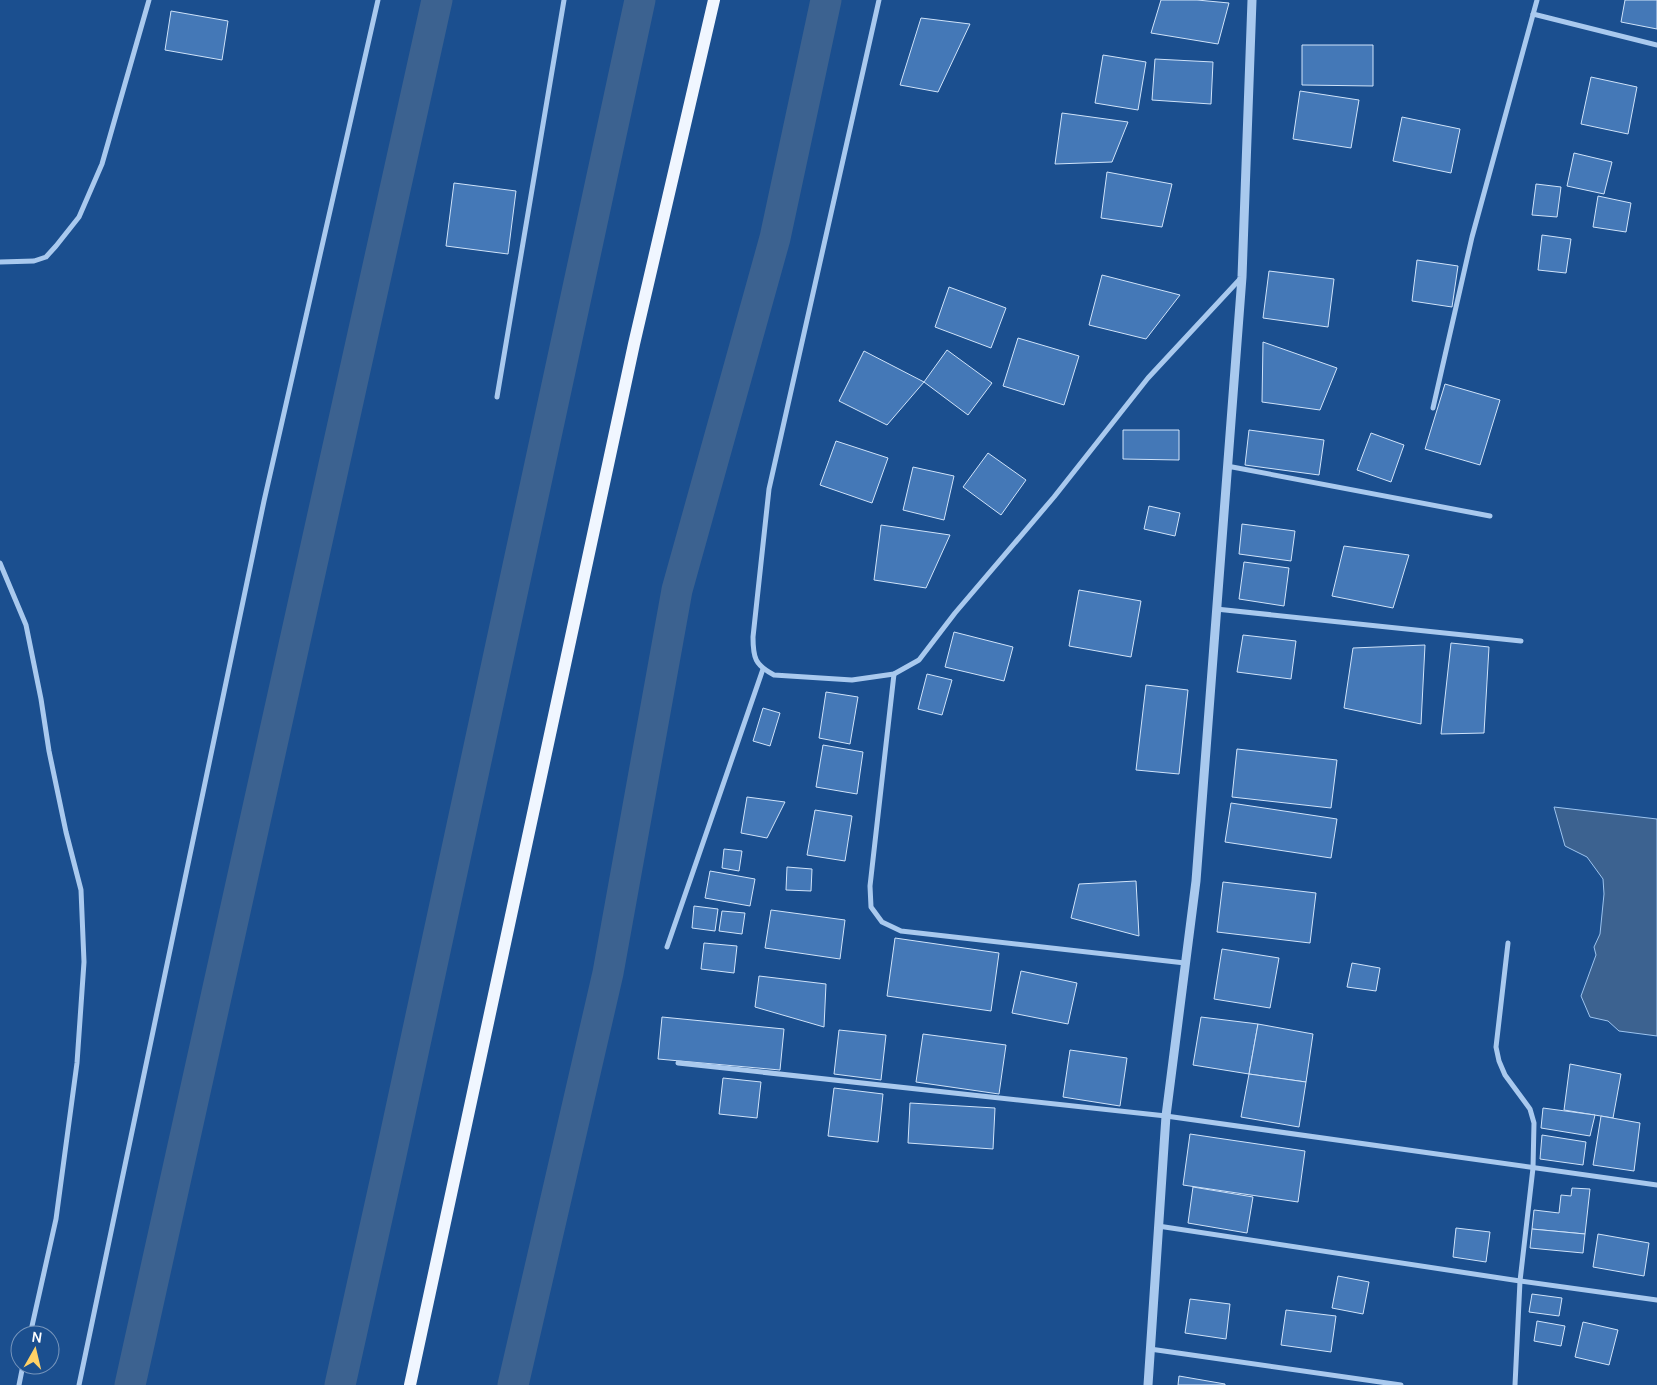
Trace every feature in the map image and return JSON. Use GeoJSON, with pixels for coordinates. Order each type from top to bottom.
{"type":"FeatureCollection","features":[{"type":"Feature","properties":{"kind":"main road"},"geometry":{"type":"LineString","coordinates":[[410,1385],[634,344],[714,0]]}},
{"type":"Feature","properties":{"kind":"street"},"geometry":{"type":"LineString","coordinates":[[0,262],[18,263],[46,257],[79,217],[102,164],[149,0]]}},
{"type":"Feature","properties":{"kind":"street"},"geometry":{"type":"LineString","coordinates":[[79,1385],[264,500],[378,0]]}},
{"type":"Feature","properties":{"kind":"street"},"geometry":{"type":"LineString","coordinates":[[497,397],[564,0]]}},
{"type":"Feature","properties":{"kind":"street"},"geometry":{"type":"LineString","coordinates":[[878,0],[769,489],[752,637],[755,660],[763,669],[774,675],[852,680],[894,674],[919,660],[955,612],[1054,497],[1148,378],[1242,277]]}},
{"type":"Feature","properties":{"kind":"street"},"geometry":{"type":"LineString","coordinates":[[1148,1385],[1166,1116],[1196,881],[1242,277],[1252,0]]}},
{"type":"Feature","properties":{"kind":"street"},"geometry":{"type":"LineString","coordinates":[[1433,408],[1472,237],[1537,0]]}},
{"type":"Feature","properties":{"kind":"street"},"geometry":{"type":"LineString","coordinates":[[1533,14],[1657,45]]}},
{"type":"Feature","properties":{"kind":"street"},"geometry":{"type":"LineString","coordinates":[[1227,466],[1490,516]]}},
{"type":"Feature","properties":{"kind":"street"},"geometry":{"type":"LineString","coordinates":[[0,563],[26,625],[51,760],[66,832],[81,890],[84,962],[77,1063],[56,1219],[32,1325]]}},
{"type":"Feature","properties":{"kind":"street"},"geometry":{"type":"LineString","coordinates":[[1216,609],[1521,641]]}},
{"type":"Feature","properties":{"kind":"street"},"geometry":{"type":"LineString","coordinates":[[667,947],[763,669]]}},
{"type":"Feature","properties":{"kind":"street"},"geometry":{"type":"LineString","coordinates":[[894,674],[870,886],[871,907],[882,922],[901,931],[1185,964]]}},
{"type":"Feature","properties":{"kind":"street"},"geometry":{"type":"LineString","coordinates":[[1508,943],[1496,1047],[1505,1075],[1530,1110],[1534,1123],[1533,1168],[1520,1281],[1515,1385]]}},
{"type":"Feature","properties":{"kind":"street"},"geometry":{"type":"LineString","coordinates":[[678,1063],[1166,1116],[1657,1185]]}},
{"type":"Feature","properties":{"kind":"street"},"geometry":{"type":"LineString","coordinates":[[1158,1226],[1657,1300]]}},
{"type":"Feature","properties":{"kind":"street"},"geometry":{"type":"LineString","coordinates":[[1150,1349],[1401,1385]]}},
{"type":"Feature","properties":{"kind":"water"},"geometry":{"type":"Polygon","coordinates":[[[1554,807],[1657,819],[1657,1036],[1619,1031],[1608,1021],[1590,1017],[1581,996],[1596,955],[1594,947],[1600,934],[1604,894],[1603,879],[1587,857],[1565,846],[1554,807]]]}},
{"type":"Feature","properties":{"kind":"building"},"geometry":{"type":"Polygon","coordinates":[[[1161,0],[1197,0],[1229,3],[1218,44],[1151,33],[1161,0]]]}},
{"type":"Feature","properties":{"kind":"building"},"geometry":{"type":"Polygon","coordinates":[[[1625,0],[1657,0],[1657,29],[1621,22],[1625,0]]]}},
{"type":"Feature","properties":{"kind":"building"},"geometry":{"type":"Polygon","coordinates":[[[171,11],[228,21],[222,60],[165,50],[171,11]]]}},
{"type":"Feature","properties":{"kind":"building"},"geometry":{"type":"Polygon","coordinates":[[[921,18],[970,24],[938,92],[900,85],[921,18]]]}},
{"type":"Feature","properties":{"kind":"building"},"geometry":{"type":"Polygon","coordinates":[[[1302,45],[1373,45],[1373,86],[1302,85],[1302,45]]]}},
{"type":"Feature","properties":{"kind":"building"},"geometry":{"type":"Polygon","coordinates":[[[1103,55],[1146,62],[1138,110],[1095,103],[1103,55]]]}},
{"type":"Feature","properties":{"kind":"building"},"geometry":{"type":"Polygon","coordinates":[[[1155,59],[1213,62],[1211,104],[1152,100],[1155,59]]]}},
{"type":"Feature","properties":{"kind":"building"},"geometry":{"type":"Polygon","coordinates":[[[1591,77],[1637,87],[1628,134],[1581,124],[1591,77]]]}},
{"type":"Feature","properties":{"kind":"building"},"geometry":{"type":"Polygon","coordinates":[[[1300,91],[1359,100],[1351,148],[1293,139],[1300,91]]]}},
{"type":"Feature","properties":{"kind":"building"},"geometry":{"type":"Polygon","coordinates":[[[1062,113],[1128,122],[1112,162],[1055,164],[1062,113]]]}},
{"type":"Feature","properties":{"kind":"building"},"geometry":{"type":"Polygon","coordinates":[[[1402,117],[1460,129],[1451,173],[1393,161],[1402,117]]]}},
{"type":"Feature","properties":{"kind":"building"},"geometry":{"type":"Polygon","coordinates":[[[1574,153],[1612,162],[1604,194],[1567,186],[1574,153]]]}},
{"type":"Feature","properties":{"kind":"building"},"geometry":{"type":"Polygon","coordinates":[[[1107,172],[1172,184],[1162,227],[1101,218],[1107,172]]]}},
{"type":"Feature","properties":{"kind":"building"},"geometry":{"type":"Polygon","coordinates":[[[454,183],[516,191],[508,254],[446,246],[454,183]]]}},
{"type":"Feature","properties":{"kind":"building"},"geometry":{"type":"Polygon","coordinates":[[[1536,184],[1561,187],[1557,217],[1532,215],[1536,184]]]}},
{"type":"Feature","properties":{"kind":"building"},"geometry":{"type":"Polygon","coordinates":[[[1598,196],[1631,203],[1626,232],[1593,227],[1598,196]]]}},
{"type":"Feature","properties":{"kind":"building"},"geometry":{"type":"Polygon","coordinates":[[[1542,235],[1571,239],[1566,273],[1538,270],[1542,235]]]}},
{"type":"Feature","properties":{"kind":"building"},"geometry":{"type":"Polygon","coordinates":[[[1417,260],[1458,266],[1452,307],[1412,301],[1417,260]]]}},
{"type":"Feature","properties":{"kind":"building"},"geometry":{"type":"Polygon","coordinates":[[[1269,271],[1334,279],[1328,327],[1263,318],[1269,271]]]}},
{"type":"Feature","properties":{"kind":"building"},"geometry":{"type":"Polygon","coordinates":[[[1102,275],[1180,295],[1146,339],[1089,325],[1102,275]]]}},
{"type":"Feature","properties":{"kind":"building"},"geometry":{"type":"Polygon","coordinates":[[[949,287],[1006,308],[991,348],[935,327],[949,287]]]}},
{"type":"Feature","properties":{"kind":"building"},"geometry":{"type":"Polygon","coordinates":[[[1018,338],[1079,356],[1064,405],[1003,386],[1018,338]]]}},
{"type":"Feature","properties":{"kind":"building"},"geometry":{"type":"Polygon","coordinates":[[[1263,342],[1337,368],[1320,410],[1262,402],[1263,342]]]}},
{"type":"Feature","properties":{"kind":"building"},"geometry":{"type":"Polygon","coordinates":[[[947,350],[992,383],[968,415],[924,382],[947,350]]]}},
{"type":"Feature","properties":{"kind":"building"},"geometry":{"type":"Polygon","coordinates":[[[864,351],[924,382],[887,425],[839,401],[864,351]]]}},
{"type":"Feature","properties":{"kind":"building"},"geometry":{"type":"Polygon","coordinates":[[[1445,384],[1500,400],[1480,465],[1425,449],[1445,384]]]}},
{"type":"Feature","properties":{"kind":"building"},"geometry":{"type":"Polygon","coordinates":[[[1123,430],[1179,430],[1179,460],[1123,459],[1123,430]]]}},
{"type":"Feature","properties":{"kind":"building"},"geometry":{"type":"Polygon","coordinates":[[[1249,430],[1324,440],[1319,475],[1245,465],[1249,430]]]}},
{"type":"Feature","properties":{"kind":"building"},"geometry":{"type":"Polygon","coordinates":[[[1371,433],[1404,445],[1391,482],[1357,470],[1371,433]]]}},
{"type":"Feature","properties":{"kind":"building"},"geometry":{"type":"Polygon","coordinates":[[[836,441],[888,458],[872,503],[820,485],[836,441]]]}},
{"type":"Feature","properties":{"kind":"building"},"geometry":{"type":"Polygon","coordinates":[[[988,453],[1026,480],[1001,515],[963,487],[988,453]]]}},
{"type":"Feature","properties":{"kind":"building"},"geometry":{"type":"Polygon","coordinates":[[[913,467],[954,476],[944,520],[903,510],[913,467]]]}},
{"type":"Feature","properties":{"kind":"building"},"geometry":{"type":"Polygon","coordinates":[[[1149,506],[1180,513],[1175,536],[1144,529],[1149,506]]]}},
{"type":"Feature","properties":{"kind":"building"},"geometry":{"type":"Polygon","coordinates":[[[1242,524],[1295,531],[1291,561],[1239,554],[1242,524]]]}},
{"type":"Feature","properties":{"kind":"building"},"geometry":{"type":"Polygon","coordinates":[[[881,525],[950,535],[926,588],[874,580],[881,525]]]}},
{"type":"Feature","properties":{"kind":"building"},"geometry":{"type":"Polygon","coordinates":[[[1344,546],[1409,555],[1393,608],[1332,596],[1344,546]]]}},
{"type":"Feature","properties":{"kind":"building"},"geometry":{"type":"Polygon","coordinates":[[[1244,562],[1289,568],[1284,606],[1239,599],[1244,562]]]}},
{"type":"Feature","properties":{"kind":"building"},"geometry":{"type":"Polygon","coordinates":[[[1079,590],[1141,601],[1131,657],[1069,646],[1079,590]]]}},
{"type":"Feature","properties":{"kind":"building"},"geometry":{"type":"Polygon","coordinates":[[[954,632],[1013,647],[1004,681],[945,667],[954,632]]]}},
{"type":"Feature","properties":{"kind":"building"},"geometry":{"type":"Polygon","coordinates":[[[1243,635],[1296,641],[1291,679],[1237,672],[1243,635]]]}},
{"type":"Feature","properties":{"kind":"building"},"geometry":{"type":"Polygon","coordinates":[[[1451,643],[1489,647],[1484,733],[1441,734],[1451,643]]]}},
{"type":"Feature","properties":{"kind":"building"},"geometry":{"type":"Polygon","coordinates":[[[1425,645],[1421,724],[1344,708],[1353,648],[1425,645]]]}},
{"type":"Feature","properties":{"kind":"building"},"geometry":{"type":"Polygon","coordinates":[[[927,674],[952,680],[942,715],[918,709],[927,674]]]}},
{"type":"Feature","properties":{"kind":"building"},"geometry":{"type":"Polygon","coordinates":[[[1146,685],[1188,690],[1179,774],[1136,770],[1146,685]]]}},
{"type":"Feature","properties":{"kind":"building"},"geometry":{"type":"Polygon","coordinates":[[[826,692],[858,697],[850,744],[819,738],[826,692]]]}},
{"type":"Feature","properties":{"kind":"building"},"geometry":{"type":"Polygon","coordinates":[[[763,708],[780,713],[770,746],[753,741],[763,708]]]}},
{"type":"Feature","properties":{"kind":"building"},"geometry":{"type":"Polygon","coordinates":[[[823,745],[863,752],[857,794],[816,787],[823,745]]]}},
{"type":"Feature","properties":{"kind":"building"},"geometry":{"type":"Polygon","coordinates":[[[1237,749],[1337,760],[1331,808],[1232,797],[1237,749]]]}},
{"type":"Feature","properties":{"kind":"building"},"geometry":{"type":"Polygon","coordinates":[[[747,797],[785,802],[767,838],[741,833],[747,797]]]}},
{"type":"Feature","properties":{"kind":"building"},"geometry":{"type":"Polygon","coordinates":[[[1231,803],[1337,819],[1331,858],[1225,842],[1231,803]]]}},
{"type":"Feature","properties":{"kind":"building"},"geometry":{"type":"Polygon","coordinates":[[[815,810],[852,816],[845,861],[807,855],[815,810]]]}},
{"type":"Feature","properties":{"kind":"building"},"geometry":{"type":"Polygon","coordinates":[[[724,849],[742,851],[739,871],[722,868],[724,849]]]}},
{"type":"Feature","properties":{"kind":"building"},"geometry":{"type":"Polygon","coordinates":[[[787,867],[812,869],[811,891],[786,890],[787,867]]]}},
{"type":"Feature","properties":{"kind":"building"},"geometry":{"type":"Polygon","coordinates":[[[710,871],[755,879],[750,906],[705,898],[710,871]]]}},
{"type":"Feature","properties":{"kind":"building"},"geometry":{"type":"Polygon","coordinates":[[[1136,881],[1139,936],[1071,918],[1079,884],[1136,881]]]}},
{"type":"Feature","properties":{"kind":"building"},"geometry":{"type":"Polygon","coordinates":[[[1223,882],[1316,893],[1310,943],[1217,932],[1223,882]]]}},
{"type":"Feature","properties":{"kind":"building"},"geometry":{"type":"Polygon","coordinates":[[[694,906],[718,909],[715,931],[692,928],[694,906]]]}},
{"type":"Feature","properties":{"kind":"building"},"geometry":{"type":"Polygon","coordinates":[[[771,910],[845,920],[840,959],[765,948],[771,910]]]}},
{"type":"Feature","properties":{"kind":"building"},"geometry":{"type":"Polygon","coordinates":[[[722,911],[745,913],[742,934],[719,931],[722,911]]]}},
{"type":"Feature","properties":{"kind":"building"},"geometry":{"type":"Polygon","coordinates":[[[895,938],[999,953],[991,1011],[887,996],[895,938]]]}},
{"type":"Feature","properties":{"kind":"building"},"geometry":{"type":"Polygon","coordinates":[[[704,943],[737,946],[734,973],[701,969],[704,943]]]}},
{"type":"Feature","properties":{"kind":"building"},"geometry":{"type":"Polygon","coordinates":[[[1222,949],[1279,958],[1270,1008],[1214,999],[1222,949]]]}},
{"type":"Feature","properties":{"kind":"building"},"geometry":{"type":"Polygon","coordinates":[[[1352,963],[1380,968],[1376,991],[1347,987],[1352,963]]]}},
{"type":"Feature","properties":{"kind":"building"},"geometry":{"type":"Polygon","coordinates":[[[1021,971],[1077,983],[1068,1024],[1012,1013],[1021,971]]]}},
{"type":"Feature","properties":{"kind":"building"},"geometry":{"type":"Polygon","coordinates":[[[759,976],[826,984],[824,1027],[755,1007],[759,976]]]}},
{"type":"Feature","properties":{"kind":"building"},"geometry":{"type":"Polygon","coordinates":[[[662,1017],[784,1029],[780,1070],[658,1059],[662,1017]]]}},
{"type":"Feature","properties":{"kind":"building"},"geometry":{"type":"Polygon","coordinates":[[[1201,1017],[1258,1024],[1249,1074],[1193,1065],[1201,1017]]]}},
{"type":"Feature","properties":{"kind":"building"},"geometry":{"type":"Polygon","coordinates":[[[1258,1024],[1313,1034],[1306,1082],[1249,1074],[1258,1024]]]}},
{"type":"Feature","properties":{"kind":"building"},"geometry":{"type":"Polygon","coordinates":[[[839,1030],[886,1035],[881,1080],[834,1074],[839,1030]]]}},
{"type":"Feature","properties":{"kind":"building"},"geometry":{"type":"Polygon","coordinates":[[[923,1034],[1006,1045],[999,1094],[916,1082],[923,1034]]]}},
{"type":"Feature","properties":{"kind":"building"},"geometry":{"type":"Polygon","coordinates":[[[1070,1050],[1127,1058],[1120,1106],[1063,1097],[1070,1050]]]}},
{"type":"Feature","properties":{"kind":"building"},"geometry":{"type":"Polygon","coordinates":[[[1570,1064],[1621,1074],[1613,1118],[1564,1110],[1570,1064]]]}},
{"type":"Feature","properties":{"kind":"building"},"geometry":{"type":"Polygon","coordinates":[[[1249,1074],[1306,1082],[1299,1127],[1241,1117],[1249,1074]]]}},
{"type":"Feature","properties":{"kind":"building"},"geometry":{"type":"Polygon","coordinates":[[[723,1078],[761,1082],[757,1118],[719,1114],[723,1078]]]}},
{"type":"Feature","properties":{"kind":"building"},"geometry":{"type":"Polygon","coordinates":[[[834,1088],[883,1094],[878,1142],[828,1136],[834,1088]]]}},
{"type":"Feature","properties":{"kind":"building"},"geometry":{"type":"Polygon","coordinates":[[[910,1103],[995,1108],[993,1149],[908,1143],[910,1103]]]}},
{"type":"Feature","properties":{"kind":"building"},"geometry":{"type":"Polygon","coordinates":[[[1543,1108],[1595,1115],[1590,1136],[1541,1128],[1543,1108]]]}},
{"type":"Feature","properties":{"kind":"building"},"geometry":{"type":"Polygon","coordinates":[[[1601,1116],[1640,1123],[1634,1171],[1593,1165],[1601,1116]]]}},
{"type":"Feature","properties":{"kind":"building"},"geometry":{"type":"Polygon","coordinates":[[[1190,1134],[1305,1151],[1298,1202],[1183,1185],[1190,1134]]]}},
{"type":"Feature","properties":{"kind":"building"},"geometry":{"type":"Polygon","coordinates":[[[1542,1135],[1586,1142],[1583,1165],[1540,1159],[1542,1135]]]}},
{"type":"Feature","properties":{"kind":"building"},"geometry":{"type":"Polygon","coordinates":[[[1193,1187],[1253,1197],[1247,1233],[1188,1223],[1193,1187]]]}},
{"type":"Feature","properties":{"kind":"building"},"geometry":{"type":"Polygon","coordinates":[[[1572,1188],[1590,1189],[1585,1234],[1532,1229],[1534,1210],[1559,1213],[1561,1195],[1571,1196],[1572,1188]]]}},
{"type":"Feature","properties":{"kind":"building"},"geometry":{"type":"Polygon","coordinates":[[[1456,1228],[1490,1232],[1486,1262],[1453,1257],[1456,1228]]]}},
{"type":"Feature","properties":{"kind":"building"},"geometry":{"type":"Polygon","coordinates":[[[1532,1229],[1585,1234],[1583,1253],[1530,1248],[1532,1229]]]}},
{"type":"Feature","properties":{"kind":"building"},"geometry":{"type":"Polygon","coordinates":[[[1598,1234],[1649,1243],[1644,1276],[1593,1267],[1598,1234]]]}},
{"type":"Feature","properties":{"kind":"building"},"geometry":{"type":"Polygon","coordinates":[[[1338,1276],[1369,1282],[1363,1314],[1332,1308],[1338,1276]]]}},
{"type":"Feature","properties":{"kind":"building"},"geometry":{"type":"Polygon","coordinates":[[[1532,1294],[1562,1298],[1559,1316],[1529,1312],[1532,1294]]]}},
{"type":"Feature","properties":{"kind":"building"},"geometry":{"type":"Polygon","coordinates":[[[1190,1299],[1230,1304],[1226,1339],[1185,1333],[1190,1299]]]}},
{"type":"Feature","properties":{"kind":"building"},"geometry":{"type":"Polygon","coordinates":[[[1286,1310],[1336,1316],[1331,1352],[1281,1345],[1286,1310]]]}},
{"type":"Feature","properties":{"kind":"building"},"geometry":{"type":"Polygon","coordinates":[[[1537,1321],[1565,1326],[1561,1346],[1534,1341],[1537,1321]]]}},
{"type":"Feature","properties":{"kind":"building"},"geometry":{"type":"Polygon","coordinates":[[[1583,1322],[1618,1330],[1609,1365],[1575,1357],[1583,1322]]]}},
{"type":"Feature","properties":{"kind":"building"},"geometry":{"type":"Polygon","coordinates":[[[1179,1376],[1225,1384],[1225,1385],[1178,1385],[1179,1376]]]}},
{"type":"Feature","properties":{"kind":"waterway"},"geometry":{"type":"LineString","coordinates":[[130,1385],[437,0]]}},
{"type":"Feature","properties":{"kind":"waterway"},"geometry":{"type":"LineString","coordinates":[[340,1385],[640,0]]}},
{"type":"Feature","properties":{"kind":"waterway"},"geometry":{"type":"LineString","coordinates":[[513,1385],[608,973],[677,590],[775,238],[826,0]]}}]}
